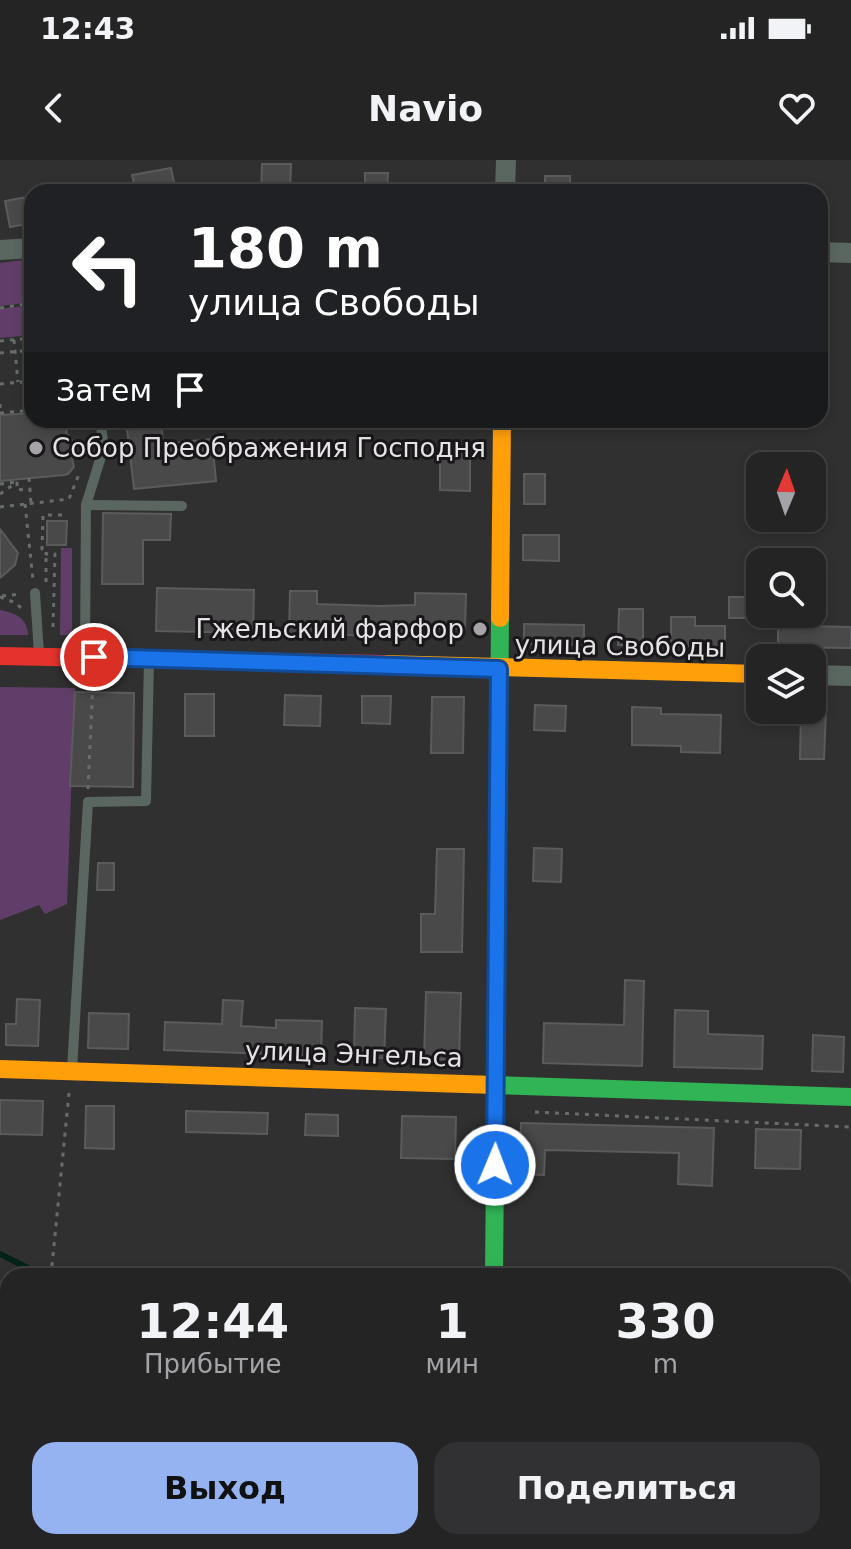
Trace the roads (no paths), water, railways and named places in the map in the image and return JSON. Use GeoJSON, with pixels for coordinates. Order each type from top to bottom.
{"type":"FeatureCollection","features":[{"type":"Feature","properties":{"kind":"street"},"geometry":{"type":"LineString","coordinates":[[505,184],[506,160]]}},
{"type":"Feature","properties":{"kind":"street"},"geometry":{"type":"LineString","coordinates":[[0,250],[24,248]]}},
{"type":"Feature","properties":{"kind":"street"},"geometry":{"type":"LineString","coordinates":[[828,252],[851,253]]}},
{"type":"Feature","properties":{"kind":"street"},"geometry":{"type":"LineString","coordinates":[[494,1268],[502,428]]}},
{"type":"Feature","properties":{"kind":"street","name":"улица Свободы"},"geometry":{"type":"LineString","coordinates":[[0,656],[746,674]]}},
{"type":"Feature","properties":{"kind":"street"},"geometry":{"type":"LineString","coordinates":[[826,675],[851,676]]}},
{"type":"Feature","properties":{"kind":"street","name":"улица Энгельса"},"geometry":{"type":"LineString","coordinates":[[0,1069],[851,1097]]}},
{"type":"Feature","properties":{"kind":"lane"},"geometry":{"type":"LineString","coordinates":[[89,657],[86,505],[104,447],[101,428]]}},
{"type":"Feature","properties":{"kind":"lane"},"geometry":{"type":"LineString","coordinates":[[86,505],[182,506]]}},
{"type":"Feature","properties":{"kind":"lane"},"geometry":{"type":"LineString","coordinates":[[35,593],[38,656]]}},
{"type":"Feature","properties":{"kind":"lane"},"geometry":{"type":"LineString","coordinates":[[72,1071],[88,802],[146,801],[149,658]]}},
{"type":"Feature","properties":{"kind":"waterway"},"geometry":{"type":"LineString","coordinates":[[0,1254],[28,1268]]}},
{"type":"Feature","properties":{"kind":"place","name":"Собор Преображения Господня"},"geometry":{"type":"Point","coordinates":[36,448]}},
{"type":"Feature","properties":{"kind":"place","name":"Гжельский фарфор"},"geometry":{"type":"Point","coordinates":[480,629]}}]}
